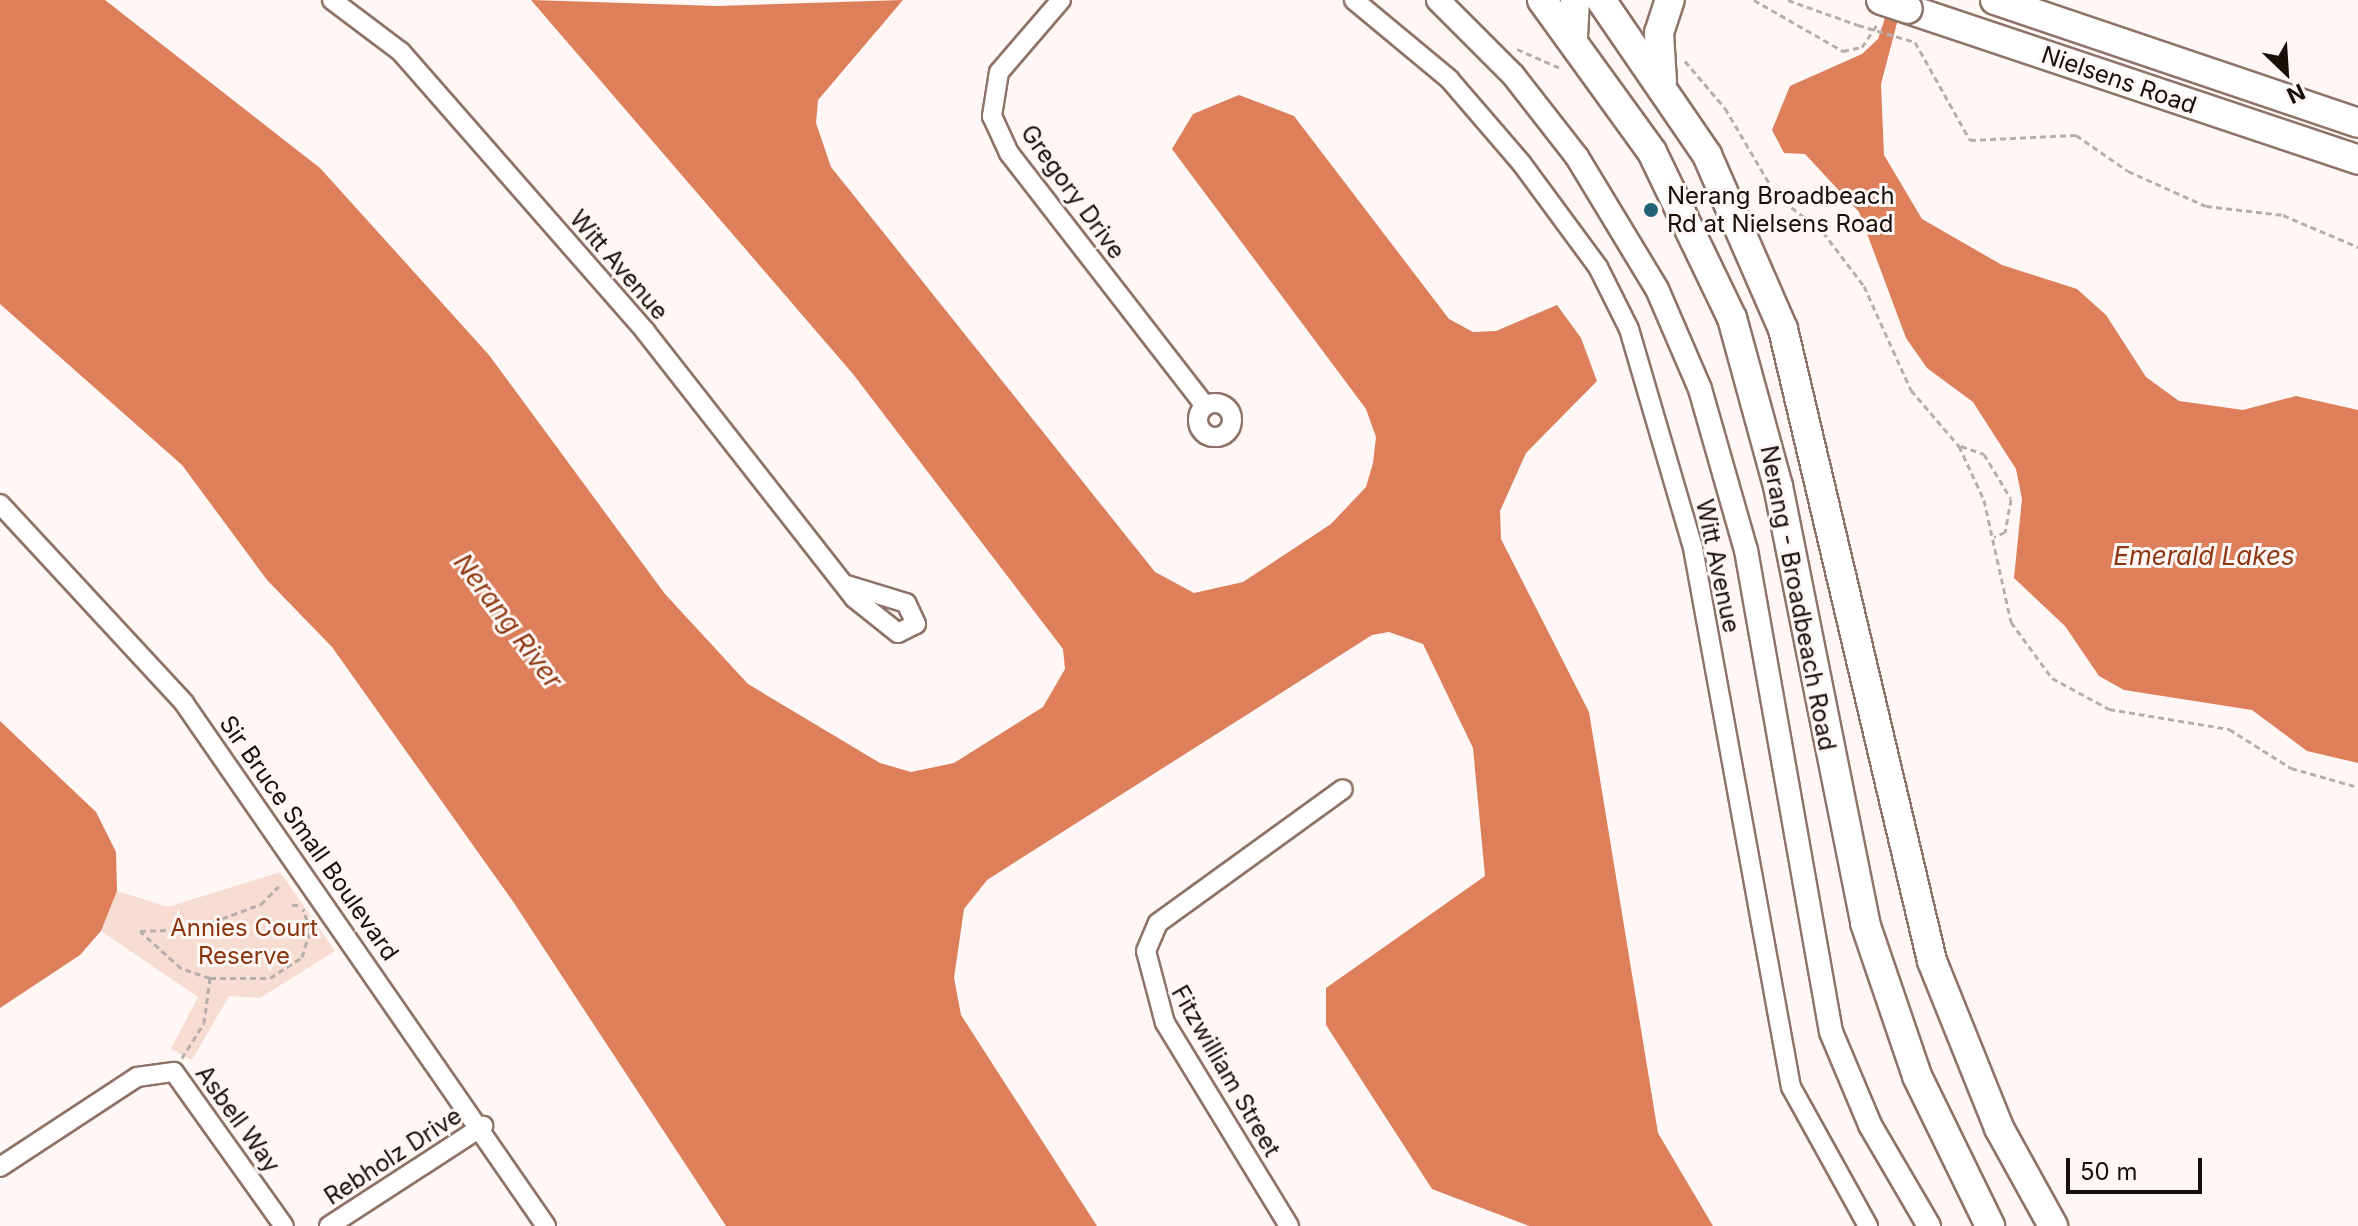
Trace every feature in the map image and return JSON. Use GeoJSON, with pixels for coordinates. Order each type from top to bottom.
{"type":"FeatureCollection","features":[{"type":"Feature","properties":{"kind":"main road","name":"Nerang - Broadbeach Road"},"geometry":{"type":"LineString","coordinates":[[1542,0],[1573,37],[1675,191],[1741,341],[1778,486],[1865,923],[1917,1076],[1990,1226]]}},
{"type":"Feature","properties":{"kind":"main road"},"geometry":{"type":"LineString","coordinates":[[1573,37],[1575,0]]}},
{"type":"Feature","properties":{"kind":"main road","name":"Nerang - Broadbeach Road"},"geometry":{"type":"LineString","coordinates":[[1601,0],[1662,81],[1734,209],[1783,329],[1912,896],[1966,1055],[2053,1226]]}},
{"type":"Feature","properties":{"kind":"main road"},"geometry":{"type":"LineString","coordinates":[[1662,81],[1659,33],[1670,0]]}},
{"type":"Feature","properties":{"kind":"main road","name":"Nielsens Road"},"geometry":{"type":"LineString","coordinates":[[1995,0],[2358,123]]}},
{"type":"Feature","properties":{"kind":"main road","name":"Nielsens Road"},"geometry":{"type":"LineString","coordinates":[[1890,7],[2358,160]]}},
{"type":"Feature","properties":{"kind":"street","name":"Witt Avenue"},"geometry":{"type":"LineString","coordinates":[[332,0],[422,75],[645,331],[844,584]]}},
{"type":"Feature","properties":{"kind":"street","name":"Gregory Drive"},"geometry":{"type":"LineString","coordinates":[[1061,0],[999,72],[992,116],[1009,153],[1204,404]]}},
{"type":"Feature","properties":{"kind":"street","name":"Witt Avenue"},"geometry":{"type":"LineString","coordinates":[[1354,0],[1449,79],[1522,164],[1598,267],[1629,329],[1693,548],[1791,1087],[1868,1226]]}},
{"type":"Feature","properties":{"kind":"street"},"geometry":{"type":"LineString","coordinates":[[1438,0],[1513,75],[1577,157],[1657,289],[1700,389],[1746,550],[1831,1032],[1865,1115],[1929,1226]]}},
{"type":"Feature","properties":{"kind":"street","name":"Sir Bruce Small Boulevard"},"geometry":{"type":"LineString","coordinates":[[0,504],[154,666],[320,893],[483,1126],[546,1226]]}},
{"type":"Feature","properties":{"kind":"street","name":"Fitzwilliam Street"},"geometry":{"type":"LineString","coordinates":[[1289,1226],[1165,1023],[1146,951],[1158,923],[1343,789]]}},
{"type":"Feature","properties":{"kind":"street","name":"Asbell Way"},"geometry":{"type":"LineString","coordinates":[[0,1167],[137,1077],[174,1072],[284,1226]]}},
{"type":"Feature","properties":{"kind":"street","name":"Rebholz Drive"},"geometry":{"type":"LineString","coordinates":[[329,1226],[483,1126]]}},
{"type":"Feature","properties":{"kind":"path"},"geometry":{"type":"LineString","coordinates":[[1754,0],[1843,51],[1873,36],[1890,7]]}},
{"type":"Feature","properties":{"kind":"path"},"geometry":{"type":"LineString","coordinates":[[1788,0],[1915,42],[1970,140],[2076,135],[2128,171],[2206,206],[2283,215],[2358,247]]}},
{"type":"Feature","properties":{"kind":"path"},"geometry":{"type":"LineString","coordinates":[[1507,45],[1560,68]]}},
{"type":"Feature","properties":{"kind":"path"},"geometry":{"type":"LineString","coordinates":[[1680,49],[1776,195],[1847,261],[1911,390],[1959,446],[1994,537],[2011,622],[2052,678],[2109,709],[2229,729],[2291,768],[2358,787]]}},
{"type":"Feature","properties":{"kind":"path"},"geometry":{"type":"LineString","coordinates":[[1959,446],[1984,454],[2005,482],[2008,523],[1994,537]]}},
{"type":"Feature","properties":{"kind":"path"},"geometry":{"type":"LineString","coordinates":[[279,886],[261,904],[194,929],[140,931],[181,968],[210,978],[270,978],[302,957],[310,934],[301,905]]}},
{"type":"Feature","properties":{"kind":"path"},"geometry":{"type":"LineString","coordinates":[[292,905],[301,905],[320,893]]}},
{"type":"Feature","properties":{"kind":"path"},"geometry":{"type":"LineString","coordinates":[[310,934],[317,934]]}},
{"type":"Feature","properties":{"kind":"path"},"geometry":{"type":"LineString","coordinates":[[174,1072],[204,1023],[210,978]]}},
{"type":"Feature","properties":{"kind":"green space","name":"Annies Court Reserve"},"geometry":{"type":"Polygon","coordinates":[[[280,872],[335,951],[260,998],[229,996],[192,1060],[171,1049],[198,997],[101,931],[117,891],[168,907],[280,872]]]}},
{"type":"Feature","properties":{"kind":"water","name":"Nerang River"},"geometry":{"type":"Polygon","coordinates":[[[0,0],[105,0],[320,168],[489,355],[665,594],[748,684],[880,763],[911,772],[954,763],[1043,707],[1065,669],[1063,649],[853,374],[531,0],[717,6],[903,0],[818,100],[816,123],[831,167],[1155,572],[1194,593],[1243,582],[1331,524],[1366,487],[1373,463],[1376,437],[1366,409],[1172,149],[1193,114],[1239,95],[1294,116],[1449,319],[1473,332],[1496,331],[1557,305],[1581,338],[1597,381],[1526,453],[1500,511],[1501,539],[1589,712],[1658,1133],[1713,1226],[1529,1226],[1432,1189],[1326,1025],[1326,988],[1485,876],[1473,748],[1423,644],[1389,632],[1372,635],[987,880],[964,909],[954,978],[961,1015],[1097,1226],[726,1226],[514,903],[332,647],[267,580],[182,465],[0,304],[0,0]]]}},
{"type":"Feature","properties":{"kind":"water","name":"Emerald Lakes"},"geometry":{"type":"Polygon","coordinates":[[[1891,0],[1903,0],[1881,84],[1884,155],[1922,219],[2002,265],[2077,289],[2106,315],[2146,377],[2179,401],[2243,410],[2296,396],[2358,410],[2358,763],[2307,751],[2252,710],[2124,690],[2099,676],[2065,626],[2014,578],[2022,499],[2016,469],[1973,402],[1927,368],[1906,338],[1859,212],[1805,154],[1784,153],[1772,130],[1790,86],[1862,54],[1878,39],[1891,0]]]}},
{"type":"Feature","properties":{"kind":"water"},"geometry":{"type":"Polygon","coordinates":[[[0,721],[96,812],[116,852],[117,891],[101,931],[80,955],[0,1008],[0,721]]]}},
{"type":"Feature","properties":{"kind":"place","name":"Nerang Broadbeach Rd at Nielsens Road"},"geometry":{"type":"Point","coordinates":[1651,210]}}]}
